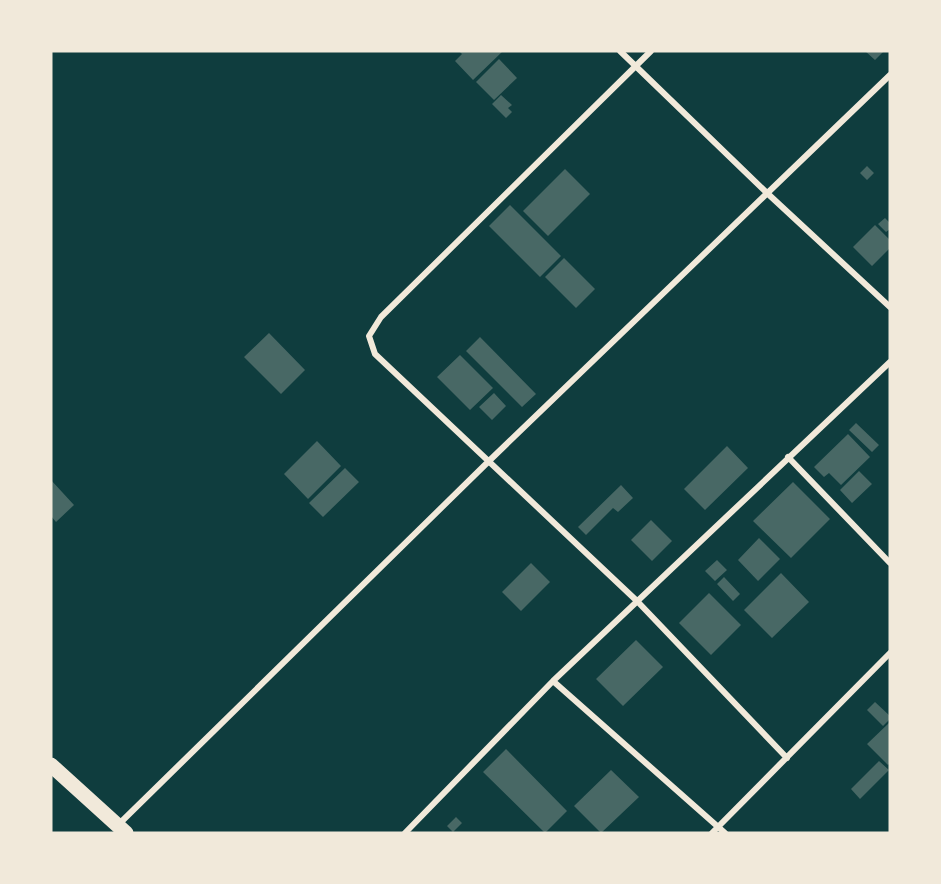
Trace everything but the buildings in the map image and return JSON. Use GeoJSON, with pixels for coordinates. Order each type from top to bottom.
{"type":"FeatureCollection","features":[{"type":"Feature","properties":{"kind":"main road"},"geometry":{"type":"LineString","coordinates":[[51,765],[122,829]]}},
{"type":"Feature","properties":{"kind":"street"},"geometry":{"type":"LineString","coordinates":[[620,51],[767,193],[890,307]]}},
{"type":"Feature","properties":{"kind":"street"},"geometry":{"type":"LineString","coordinates":[[651,51],[381,317],[369,336],[375,354],[637,601],[787,758]]}},
{"type":"Feature","properties":{"kind":"street"},"geometry":{"type":"LineString","coordinates":[[122,829],[489,461],[890,75]]}},
{"type":"Feature","properties":{"kind":"street"},"geometry":{"type":"LineString","coordinates":[[405,833],[553,681],[890,362]]}},
{"type":"Feature","properties":{"kind":"street"},"geometry":{"type":"LineString","coordinates":[[788,457],[890,563]]}},
{"type":"Feature","properties":{"kind":"street"},"geometry":{"type":"LineString","coordinates":[[712,833],[890,653]]}},
{"type":"Feature","properties":{"kind":"street"},"geometry":{"type":"LineString","coordinates":[[553,681],[725,833]]}}]}
